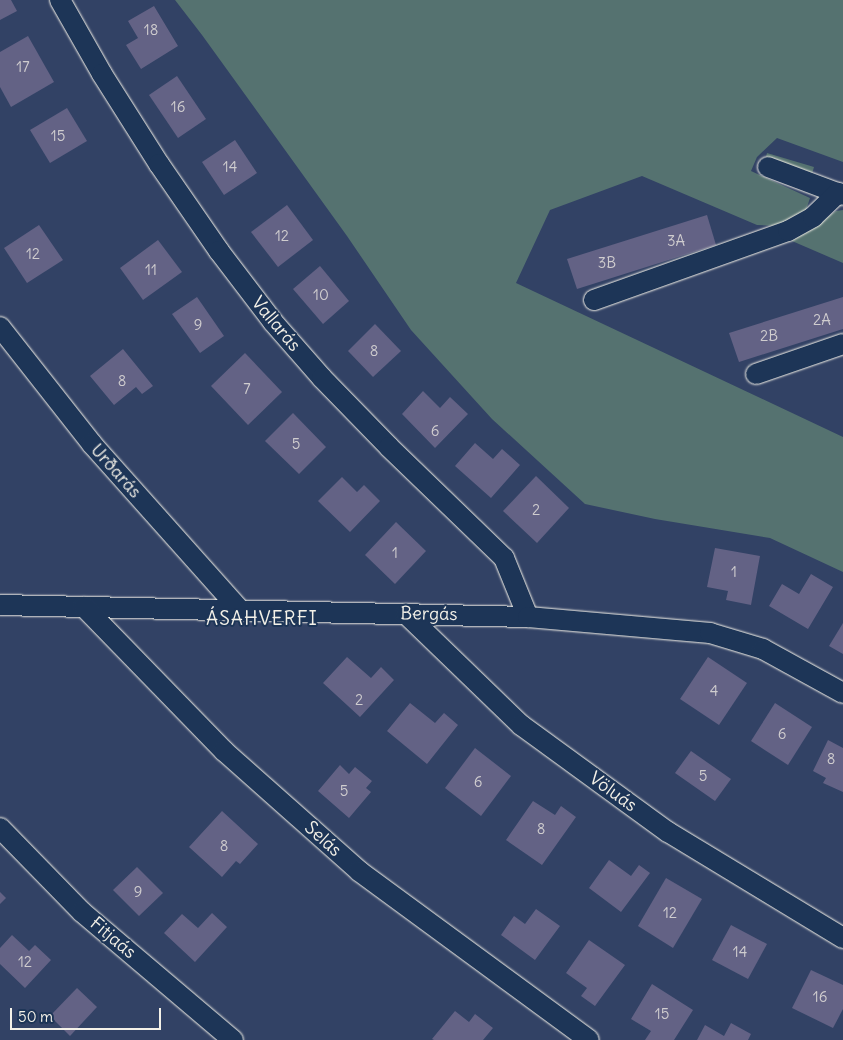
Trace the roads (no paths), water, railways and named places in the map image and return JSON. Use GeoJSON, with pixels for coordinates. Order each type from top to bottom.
{"type":"FeatureCollection","features":[{"type":"Feature","properties":{"kind":"street","name":"Vallarás"},"geometry":{"type":"LineString","coordinates":[[60,0],[102,74],[219,252],[273,322],[322,378],[389,447],[504,558],[528,617]]}},
{"type":"Feature","properties":{"kind":"street"},"geometry":{"type":"LineString","coordinates":[[768,167],[841,194]]}},
{"type":"Feature","properties":{"kind":"street"},"geometry":{"type":"LineString","coordinates":[[594,300],[788,231],[813,217],[841,194]]}},
{"type":"Feature","properties":{"kind":"street","name":"Urðarás"},"geometry":{"type":"LineString","coordinates":[[0,327],[92,444],[240,610]]}},
{"type":"Feature","properties":{"kind":"street"},"geometry":{"type":"LineString","coordinates":[[756,374],[843,344]]}},
{"type":"Feature","properties":{"kind":"street","name":"Bergás"},"geometry":{"type":"LineString","coordinates":[[0,605],[528,617],[710,633],[762,649],[843,693]]}},
{"type":"Feature","properties":{"kind":"street","name":"Selás"},"geometry":{"type":"LineString","coordinates":[[84,607],[224,751],[359,871],[589,1040]]}},
{"type":"Feature","properties":{"kind":"street","name":"Völuás"},"geometry":{"type":"LineString","coordinates":[[406,614],[521,725],[668,832],[843,938]]}},
{"type":"Feature","properties":{"kind":"street","name":"Fitjaás"},"geometry":{"type":"LineString","coordinates":[[0,828],[82,912],[233,1040]]}},
{"type":"Feature","properties":{"kind":"district","name":"ÁSAHVERFI"},"geometry":{"type":"Point","coordinates":[262,619]}}]}
